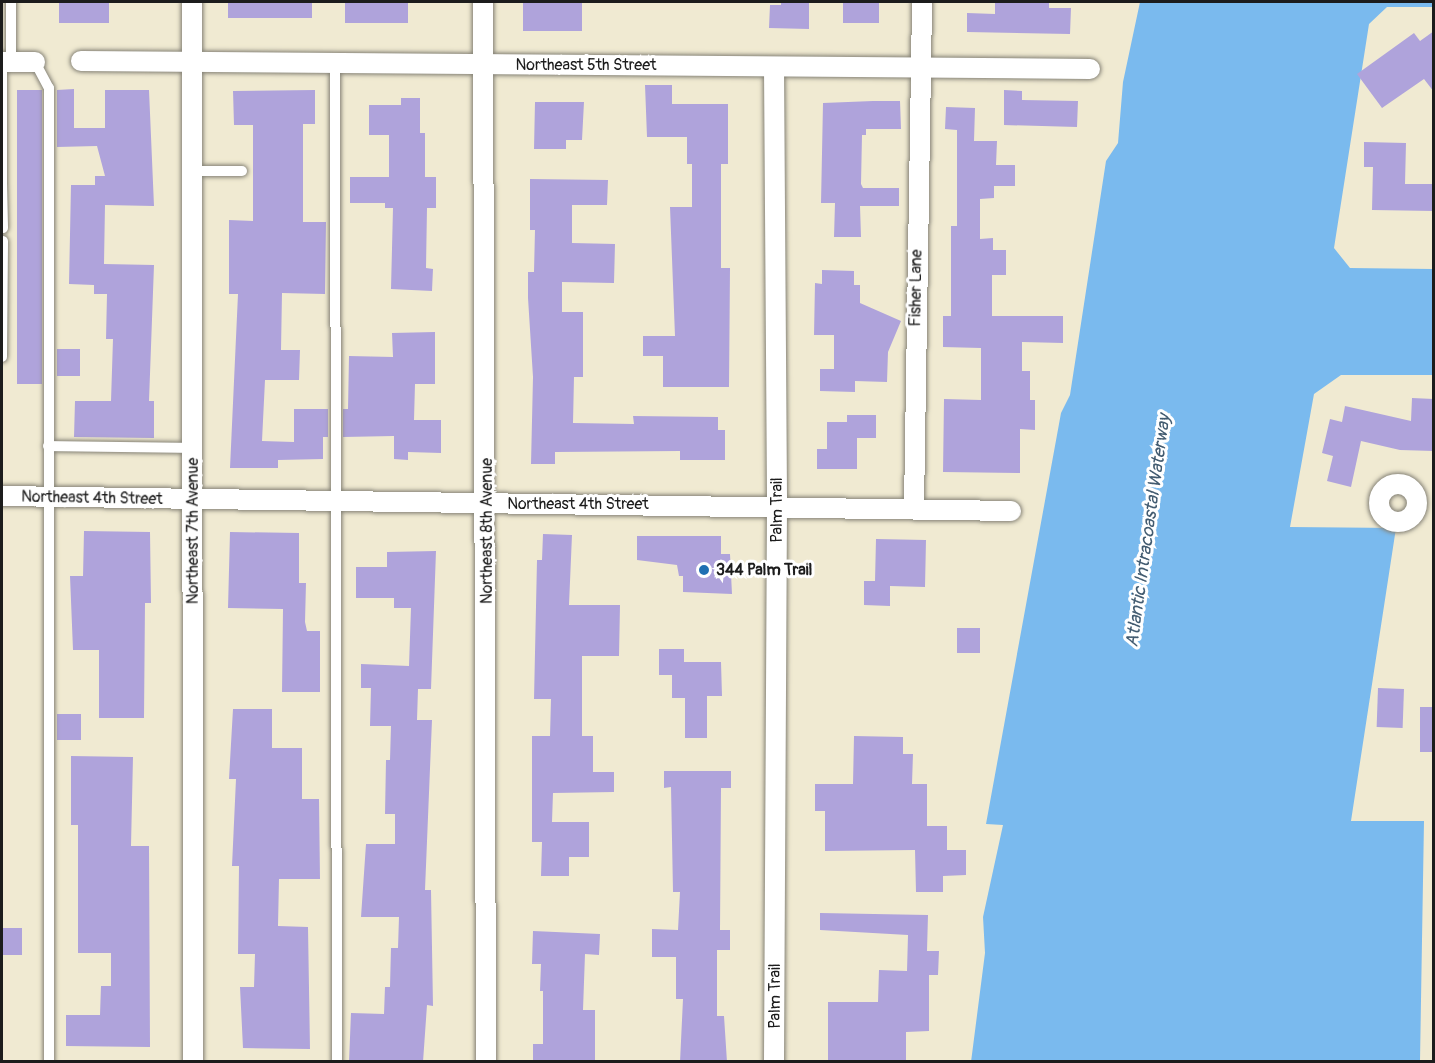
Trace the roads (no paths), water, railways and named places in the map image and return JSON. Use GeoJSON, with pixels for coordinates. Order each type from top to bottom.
{"type":"FeatureCollection","features":[{"type":"Feature","properties":{"kind":"street","name":"Northeast 7th Avenue"},"geometry":{"type":"LineString","coordinates":[[192,2],[193,1062]]}},
{"type":"Feature","properties":{"kind":"street","name":"Northeast 8th Avenue"},"geometry":{"type":"LineString","coordinates":[[483,2],[487,503],[486,1062]]}},
{"type":"Feature","properties":{"kind":"street"},"geometry":{"type":"LineString","coordinates":[[918,68],[922,2]]}},
{"type":"Feature","properties":{"kind":"street","name":"Northeast 5th Street"},"geometry":{"type":"LineString","coordinates":[[81,61],[1090,69]]}},
{"type":"Feature","properties":{"kind":"street"},"geometry":{"type":"LineString","coordinates":[[5,62],[34,62]]}},
{"type":"Feature","properties":{"kind":"street","name":"Palm Trail"},"geometry":{"type":"LineString","coordinates":[[774,66],[777,506],[774,1062]]}},
{"type":"Feature","properties":{"kind":"street","name":"Fisher Lane"},"geometry":{"type":"LineString","coordinates":[[914,508],[918,68]]}},
{"type":"Feature","properties":{"kind":"street","name":"Northeast 4th Street"},"geometry":{"type":"LineString","coordinates":[[2,496],[193,501],[1011,510]]}},
{"type":"Feature","properties":{"kind":"lane"},"geometry":{"type":"LineString","coordinates":[[3,228],[2,113],[11,2]]}},
{"type":"Feature","properties":{"kind":"lane"},"geometry":{"type":"LineString","coordinates":[[34,62],[49,88],[47,497],[49,1062]]}},
{"type":"Feature","properties":{"kind":"lane"},"geometry":{"type":"LineString","coordinates":[[335,63],[338,502],[337,1062]]}},
{"type":"Feature","properties":{"kind":"lane"},"geometry":{"type":"LineString","coordinates":[[192,171],[242,171]]}},
{"type":"Feature","properties":{"kind":"lane"},"geometry":{"type":"LineString","coordinates":[[2,357],[3,241]]}},
{"type":"Feature","properties":{"kind":"lane"},"geometry":{"type":"LineString","coordinates":[[48,446],[193,448]]}},
{"type":"Feature","properties":{"kind":"water","name":"Atlantic Intracoastal Waterway"},"geometry":{"type":"Polygon","coordinates":[[[1140,2],[1433,2],[1433,7],[1387,7],[1369,24],[1334,248],[1350,268],[1433,269],[1433,375],[1341,375],[1314,394],[1290,527],[1396,528],[1351,821],[1424,821],[1420,1061],[971,1062],[985,953],[983,917],[1003,825],[986,824],[1061,413],[1070,395],[1106,161],[1118,143],[1123,82],[1140,2]]]}},
{"type":"Feature","properties":{"kind":"place","name":"344 Palm Trail"},"geometry":{"type":"Point","coordinates":[704,570]}}]}
